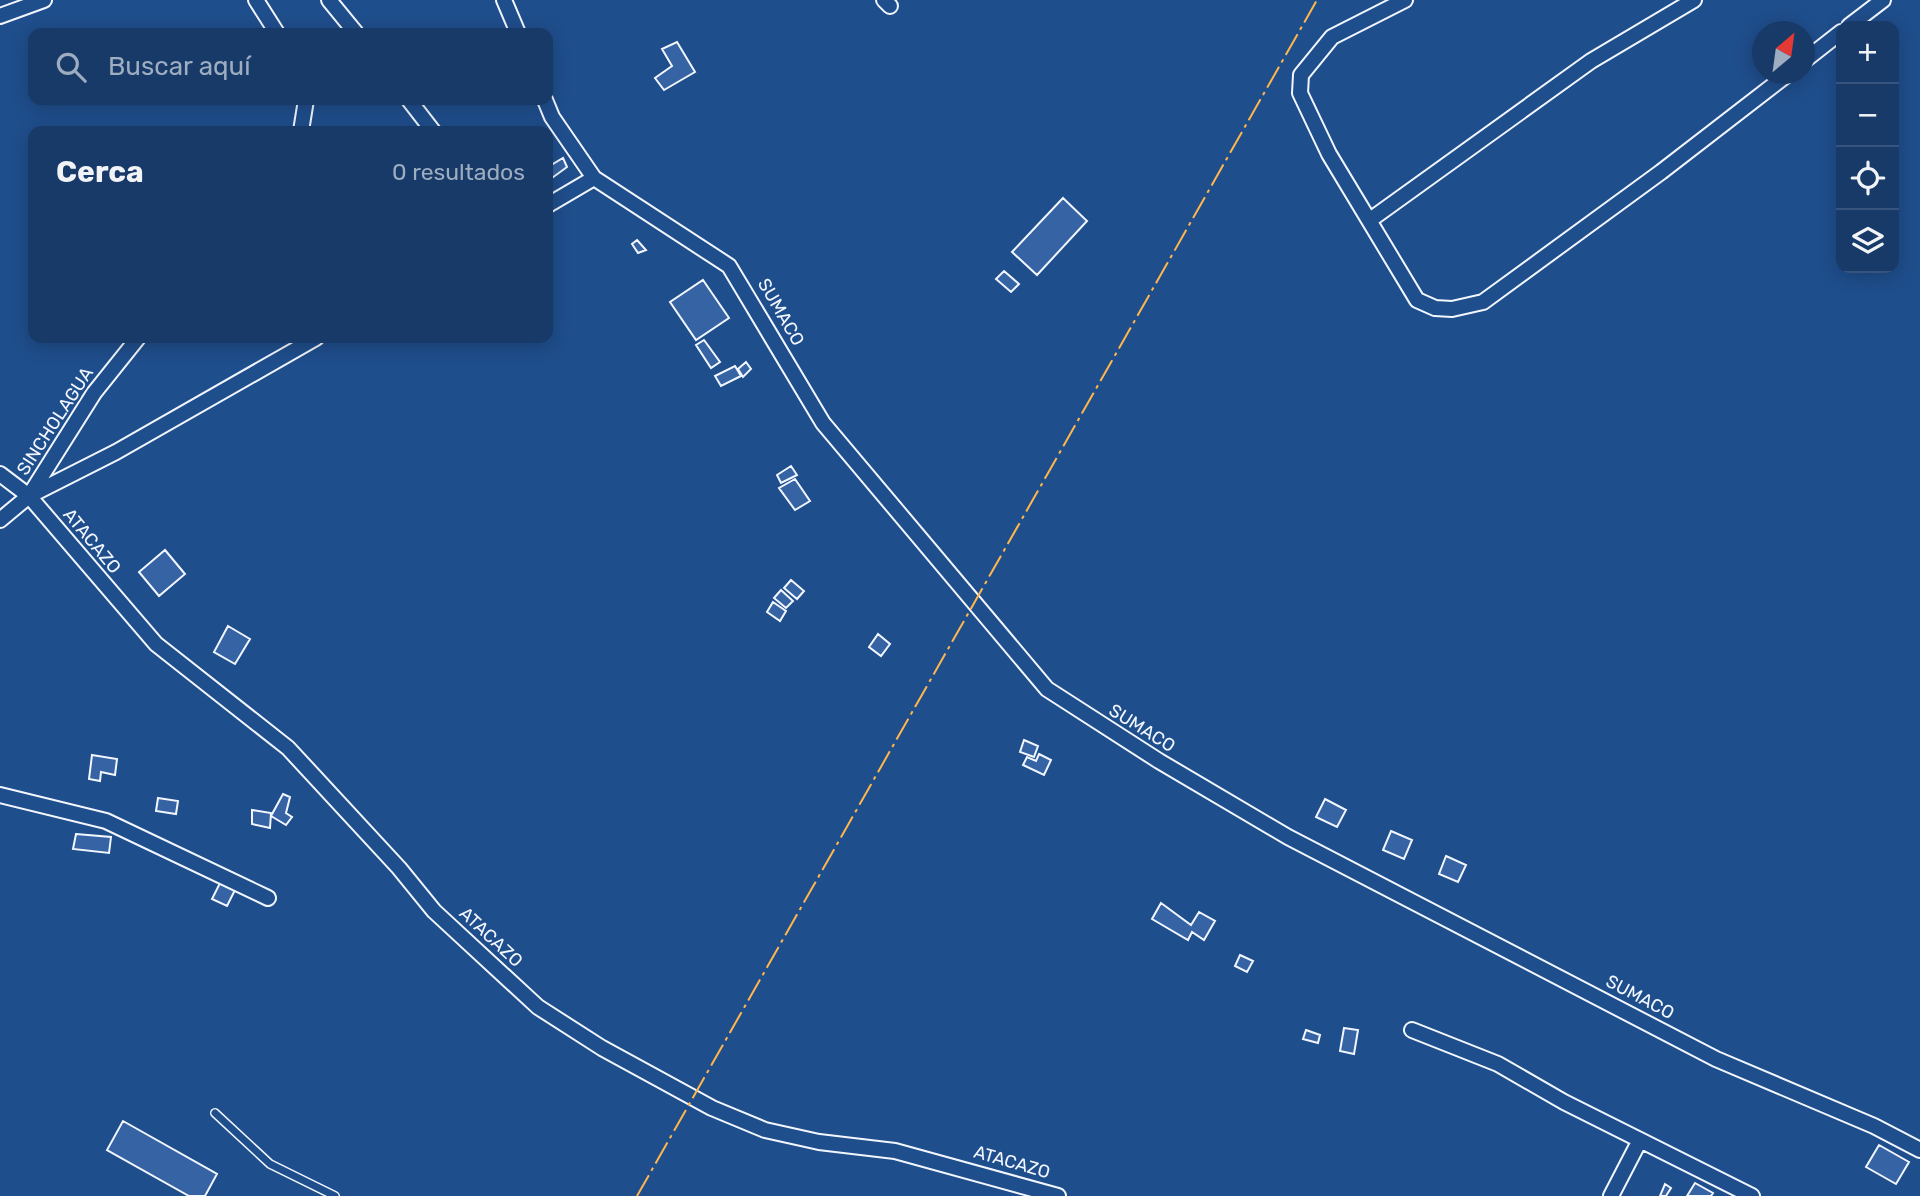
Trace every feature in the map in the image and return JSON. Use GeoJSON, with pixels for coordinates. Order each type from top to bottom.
{"type":"FeatureCollection","features":[{"type":"Feature","properties":{"kind":"street"},"geometry":{"type":"LineString","coordinates":[[0,16],[44,0]]}},
{"type":"Feature","properties":{"kind":"street"},"geometry":{"type":"LineString","coordinates":[[256,0],[274,28]]}},
{"type":"Feature","properties":{"kind":"street"},"geometry":{"type":"LineString","coordinates":[[329,0],[352,28]]}},
{"type":"Feature","properties":{"kind":"street"},"geometry":{"type":"LineString","coordinates":[[504,0],[516,28]]}},
{"type":"Feature","properties":{"kind":"street"},"geometry":{"type":"LineString","coordinates":[[1405,0],[1332,37],[1301,75],[1300,93],[1323,142],[1398,272],[1418,300],[1435,308],[1467,307],[1483,302],[1661,172],[1775,84]]}},
{"type":"Feature","properties":{"kind":"street"},"geometry":{"type":"LineString","coordinates":[[1370,220],[1591,61],[1694,0]]}},
{"type":"Feature","properties":{"kind":"street"},"geometry":{"type":"LineString","coordinates":[[1855,21],[1882,0]]}},
{"type":"Feature","properties":{"kind":"street"},"geometry":{"type":"LineString","coordinates":[[1815,52],[1836,36]]}},
{"type":"Feature","properties":{"kind":"street"},"geometry":{"type":"LineString","coordinates":[[302,126],[305,105]]}},
{"type":"Feature","properties":{"kind":"street"},"geometry":{"type":"LineString","coordinates":[[413,105],[429,126]]}},
{"type":"Feature","properties":{"kind":"street","name":"SUMACO"},"geometry":{"type":"LineString","coordinates":[[547,105],[552,117],[594,178],[729,266],[823,423],[1047,689],[1159,761],[1288,837],[1716,1059],[1874,1126],[1920,1150]]}},
{"type":"Feature","properties":{"kind":"street"},"geometry":{"type":"LineString","coordinates":[[553,202],[594,178]]}},
{"type":"Feature","properties":{"kind":"street","name":"SINCHOLAGUA"},"geometry":{"type":"LineString","coordinates":[[0,520],[29,496],[94,393],[134,343]]}},
{"type":"Feature","properties":{"kind":"street"},"geometry":{"type":"LineString","coordinates":[[29,496],[116,452],[307,343]]}},
{"type":"Feature","properties":{"kind":"street","name":"ATACAZO"},"geometry":{"type":"LineString","coordinates":[[0,474],[29,496],[156,643],[288,748],[399,868],[434,911],[538,1007],[612,1054],[712,1108],[765,1130],[819,1142],[895,1151],[1058,1196]]}},
{"type":"Feature","properties":{"kind":"street"},"geometry":{"type":"LineString","coordinates":[[0,794],[106,821],[268,898]]}},
{"type":"Feature","properties":{"kind":"street"},"geometry":{"type":"LineString","coordinates":[[1412,1030],[1498,1063],[1564,1102],[1752,1196]]}},
{"type":"Feature","properties":{"kind":"street"},"geometry":{"type":"LineString","coordinates":[[1611,1196],[1640,1140]]}},
{"type":"Feature","properties":{"kind":"lane"},"geometry":{"type":"LineString","coordinates":[[215,1113],[270,1164],[335,1196]]}},
{"type":"Feature","properties":{"kind":"building"},"geometry":{"type":"Polygon","coordinates":[[[677,42],[695,72],[664,90],[655,78],[672,66],[662,49],[677,42]]]}},
{"type":"Feature","properties":{"kind":"building"},"geometry":{"type":"Polygon","coordinates":[[[563,158],[567,167],[553,177],[553,164],[563,158]]]}},
{"type":"Feature","properties":{"kind":"building"},"geometry":{"type":"Polygon","coordinates":[[[1063,198],[1087,221],[1037,275],[1012,252],[1063,198]]]}},
{"type":"Feature","properties":{"kind":"building"},"geometry":{"type":"Polygon","coordinates":[[[637,240],[646,250],[638,253],[632,244],[637,240]]]}},
{"type":"Feature","properties":{"kind":"building"},"geometry":{"type":"Polygon","coordinates":[[[1004,271],[1019,284],[1011,292],[996,279],[1004,271]]]}},
{"type":"Feature","properties":{"kind":"building"},"geometry":{"type":"Polygon","coordinates":[[[703,280],[729,318],[696,340],[670,302],[703,280]]]}},
{"type":"Feature","properties":{"kind":"building"},"geometry":{"type":"Polygon","coordinates":[[[704,340],[720,362],[711,368],[696,345],[704,340]]]}},
{"type":"Feature","properties":{"kind":"building"},"geometry":{"type":"Polygon","coordinates":[[[746,362],[751,369],[743,377],[738,369],[746,362]]]}},
{"type":"Feature","properties":{"kind":"building"},"geometry":{"type":"Polygon","coordinates":[[[735,366],[741,376],[721,386],[715,376],[735,366]]]}},
{"type":"Feature","properties":{"kind":"building"},"geometry":{"type":"Polygon","coordinates":[[[791,466],[797,475],[781,483],[777,475],[791,466]]]}},
{"type":"Feature","properties":{"kind":"building"},"geometry":{"type":"Polygon","coordinates":[[[795,479],[810,501],[795,510],[779,488],[795,479]]]}},
{"type":"Feature","properties":{"kind":"building"},"geometry":{"type":"Polygon","coordinates":[[[165,550],[185,574],[159,596],[139,572],[165,550]]]}},
{"type":"Feature","properties":{"kind":"building"},"geometry":{"type":"Polygon","coordinates":[[[791,580],[804,591],[797,599],[784,588],[791,580]]]}},
{"type":"Feature","properties":{"kind":"building"},"geometry":{"type":"Polygon","coordinates":[[[781,590],[793,601],[786,608],[774,598],[781,590]]]}},
{"type":"Feature","properties":{"kind":"building"},"geometry":{"type":"Polygon","coordinates":[[[773,602],[786,611],[780,621],[767,612],[773,602]]]}},
{"type":"Feature","properties":{"kind":"building"},"geometry":{"type":"Polygon","coordinates":[[[228,626],[250,639],[235,664],[214,652],[228,626]]]}},
{"type":"Feature","properties":{"kind":"building"},"geometry":{"type":"Polygon","coordinates":[[[878,634],[890,644],[881,656],[869,647],[878,634]]]}},
{"type":"Feature","properties":{"kind":"building"},"geometry":{"type":"Polygon","coordinates":[[[1024,740],[1038,746],[1034,757],[1020,752],[1024,740]]]}},
{"type":"Feature","properties":{"kind":"building"},"geometry":{"type":"Polygon","coordinates":[[[1039,754],[1051,760],[1044,775],[1023,765],[1027,757],[1036,761],[1039,754]]]}},
{"type":"Feature","properties":{"kind":"building"},"geometry":{"type":"Polygon","coordinates":[[[92,755],[117,759],[115,775],[101,772],[100,781],[89,779],[92,755]]]}},
{"type":"Feature","properties":{"kind":"building"},"geometry":{"type":"Polygon","coordinates":[[[283,794],[290,797],[286,813],[292,817],[286,825],[271,816],[283,794]]]}},
{"type":"Feature","properties":{"kind":"building"},"geometry":{"type":"Polygon","coordinates":[[[158,798],[178,801],[176,814],[156,811],[158,798]]]}},
{"type":"Feature","properties":{"kind":"building"},"geometry":{"type":"Polygon","coordinates":[[[1325,799],[1346,810],[1337,827],[1316,817],[1325,799]]]}},
{"type":"Feature","properties":{"kind":"building"},"geometry":{"type":"Polygon","coordinates":[[[252,810],[271,813],[270,828],[252,824],[252,810]]]}},
{"type":"Feature","properties":{"kind":"building"},"geometry":{"type":"Polygon","coordinates":[[[1391,831],[1412,840],[1404,859],[1383,850],[1391,831]]]}},
{"type":"Feature","properties":{"kind":"building"},"geometry":{"type":"Polygon","coordinates":[[[76,834],[111,837],[109,853],[73,849],[76,834]]]}},
{"type":"Feature","properties":{"kind":"building"},"geometry":{"type":"Polygon","coordinates":[[[1446,856],[1466,865],[1458,882],[1439,874],[1446,856]]]}},
{"type":"Feature","properties":{"kind":"building"},"geometry":{"type":"Polygon","coordinates":[[[222,879],[237,886],[227,906],[212,899],[222,879]]]}},
{"type":"Feature","properties":{"kind":"building"},"geometry":{"type":"Polygon","coordinates":[[[1161,903],[1191,925],[1199,912],[1215,921],[1204,940],[1192,932],[1188,940],[1152,919],[1161,903]]]}},
{"type":"Feature","properties":{"kind":"building"},"geometry":{"type":"Polygon","coordinates":[[[1240,955],[1253,961],[1247,972],[1235,966],[1240,955]]]}},
{"type":"Feature","properties":{"kind":"building"},"geometry":{"type":"Polygon","coordinates":[[[1344,1028],[1358,1030],[1354,1054],[1340,1051],[1344,1028]]]}},
{"type":"Feature","properties":{"kind":"building"},"geometry":{"type":"Polygon","coordinates":[[[1306,1030],[1320,1035],[1318,1043],[1303,1039],[1306,1030]]]}},
{"type":"Feature","properties":{"kind":"building"},"geometry":{"type":"Polygon","coordinates":[[[123,1121],[217,1174],[205,1196],[189,1196],[107,1150],[123,1121]]]}},
{"type":"Feature","properties":{"kind":"building"},"geometry":{"type":"Polygon","coordinates":[[[1879,1145],[1909,1162],[1896,1184],[1866,1167],[1879,1145]]]}},
{"type":"Feature","properties":{"kind":"building"},"geometry":{"type":"Polygon","coordinates":[[[1695,1183],[1713,1193],[1711,1196],[1687,1196],[1695,1183]]]}},
{"type":"Feature","properties":{"kind":"building"},"geometry":{"type":"Polygon","coordinates":[[[1665,1184],[1671,1188],[1666,1196],[1660,1196],[1665,1184]]]}},
{"type":"Feature","properties":{"kind":"power"},"geometry":{"type":"LineString","coordinates":[[637,1196],[1317,0]]}}]}
